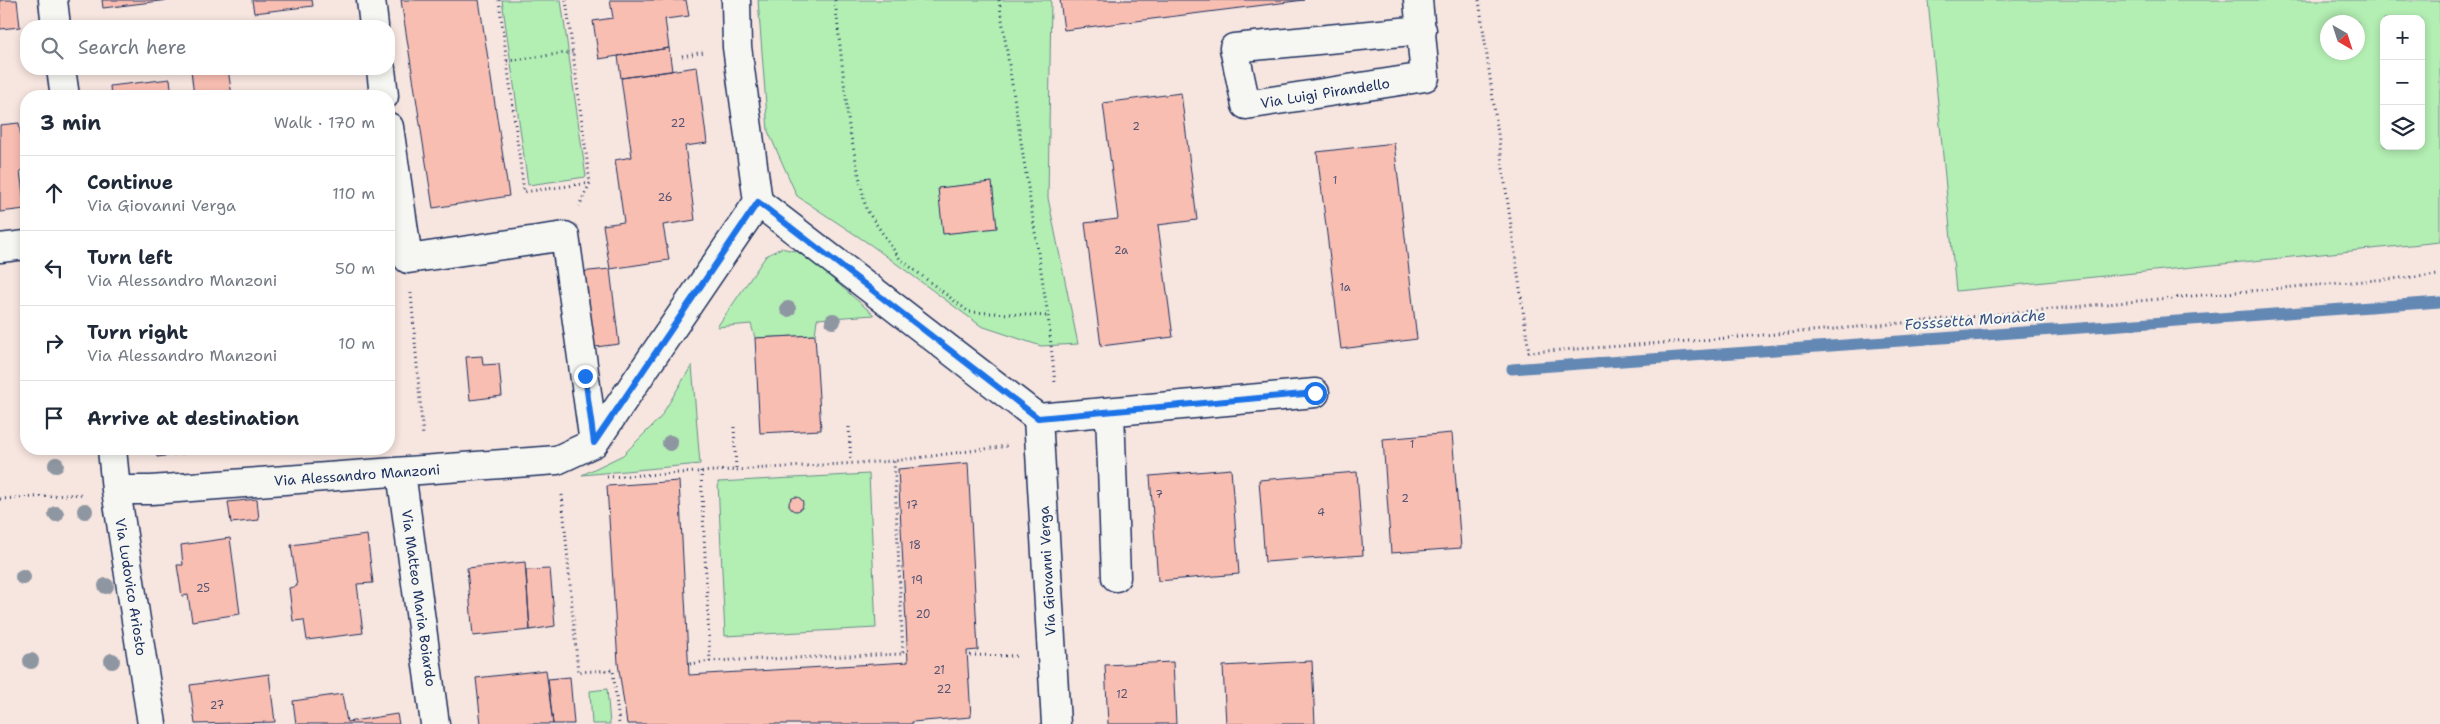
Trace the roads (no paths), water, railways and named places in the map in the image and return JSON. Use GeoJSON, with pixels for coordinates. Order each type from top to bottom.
{"type":"FeatureCollection","features":[{"type":"Feature","properties":{"kind":"street"},"geometry":{"type":"LineString","coordinates":[[53,0],[55,20]]}},
{"type":"Feature","properties":{"kind":"street"},"geometry":{"type":"LineString","coordinates":[[371,0],[373,20]]}},
{"type":"Feature","properties":{"kind":"street"},"geometry":{"type":"LineString","coordinates":[[594,443],[758,202],[737,47],[736,0]]}},
{"type":"Feature","properties":{"kind":"street","name":"Via Luigi Pirandello"},"geometry":{"type":"LineString","coordinates":[[1418,0],[1422,30],[1425,77],[1246,105],[1234,48],[1422,30]]}},
{"type":"Feature","properties":{"kind":"street"},"geometry":{"type":"LineString","coordinates":[[62,75],[64,90]]}},
{"type":"Feature","properties":{"kind":"street"},"geometry":{"type":"LineString","coordinates":[[381,75],[383,90]]}},
{"type":"Feature","properties":{"kind":"street"},"geometry":{"type":"LineString","coordinates":[[395,169],[408,259],[565,236],[594,443]]}},
{"type":"Feature","properties":{"kind":"street"},"geometry":{"type":"LineString","coordinates":[[758,202],[1045,425],[1110,412],[1315,393]]}},
{"type":"Feature","properties":{"kind":"street"},"geometry":{"type":"LineString","coordinates":[[0,248],[20,246]]}},
{"type":"Feature","properties":{"kind":"street"},"geometry":{"type":"LineString","coordinates":[[1110,412],[1116,577]]}},
{"type":"Feature","properties":{"kind":"street","name":"Via Giovanni Verga"},"geometry":{"type":"LineString","coordinates":[[1045,425],[1052,657],[1056,724]]}},
{"type":"Feature","properties":{"kind":"street","name":"Via Alessandro Manzoni"},"geometry":{"type":"LineString","coordinates":[[116,490],[151,490],[557,460],[594,443]]}},
{"type":"Feature","properties":{"kind":"street","name":"Via Ludovico Ariosto"},"geometry":{"type":"LineString","coordinates":[[113,455],[116,490],[152,724]]}},
{"type":"Feature","properties":{"kind":"street","name":"Via Matteo Maria Boiardo"},"geometry":{"type":"LineString","coordinates":[[414,471],[435,724]]}},
{"type":"Feature","properties":{"kind":"waterway","name":"Fosssetta Monache"},"geometry":{"type":"LineString","coordinates":[[1512,369],[2440,302]]}}]}
